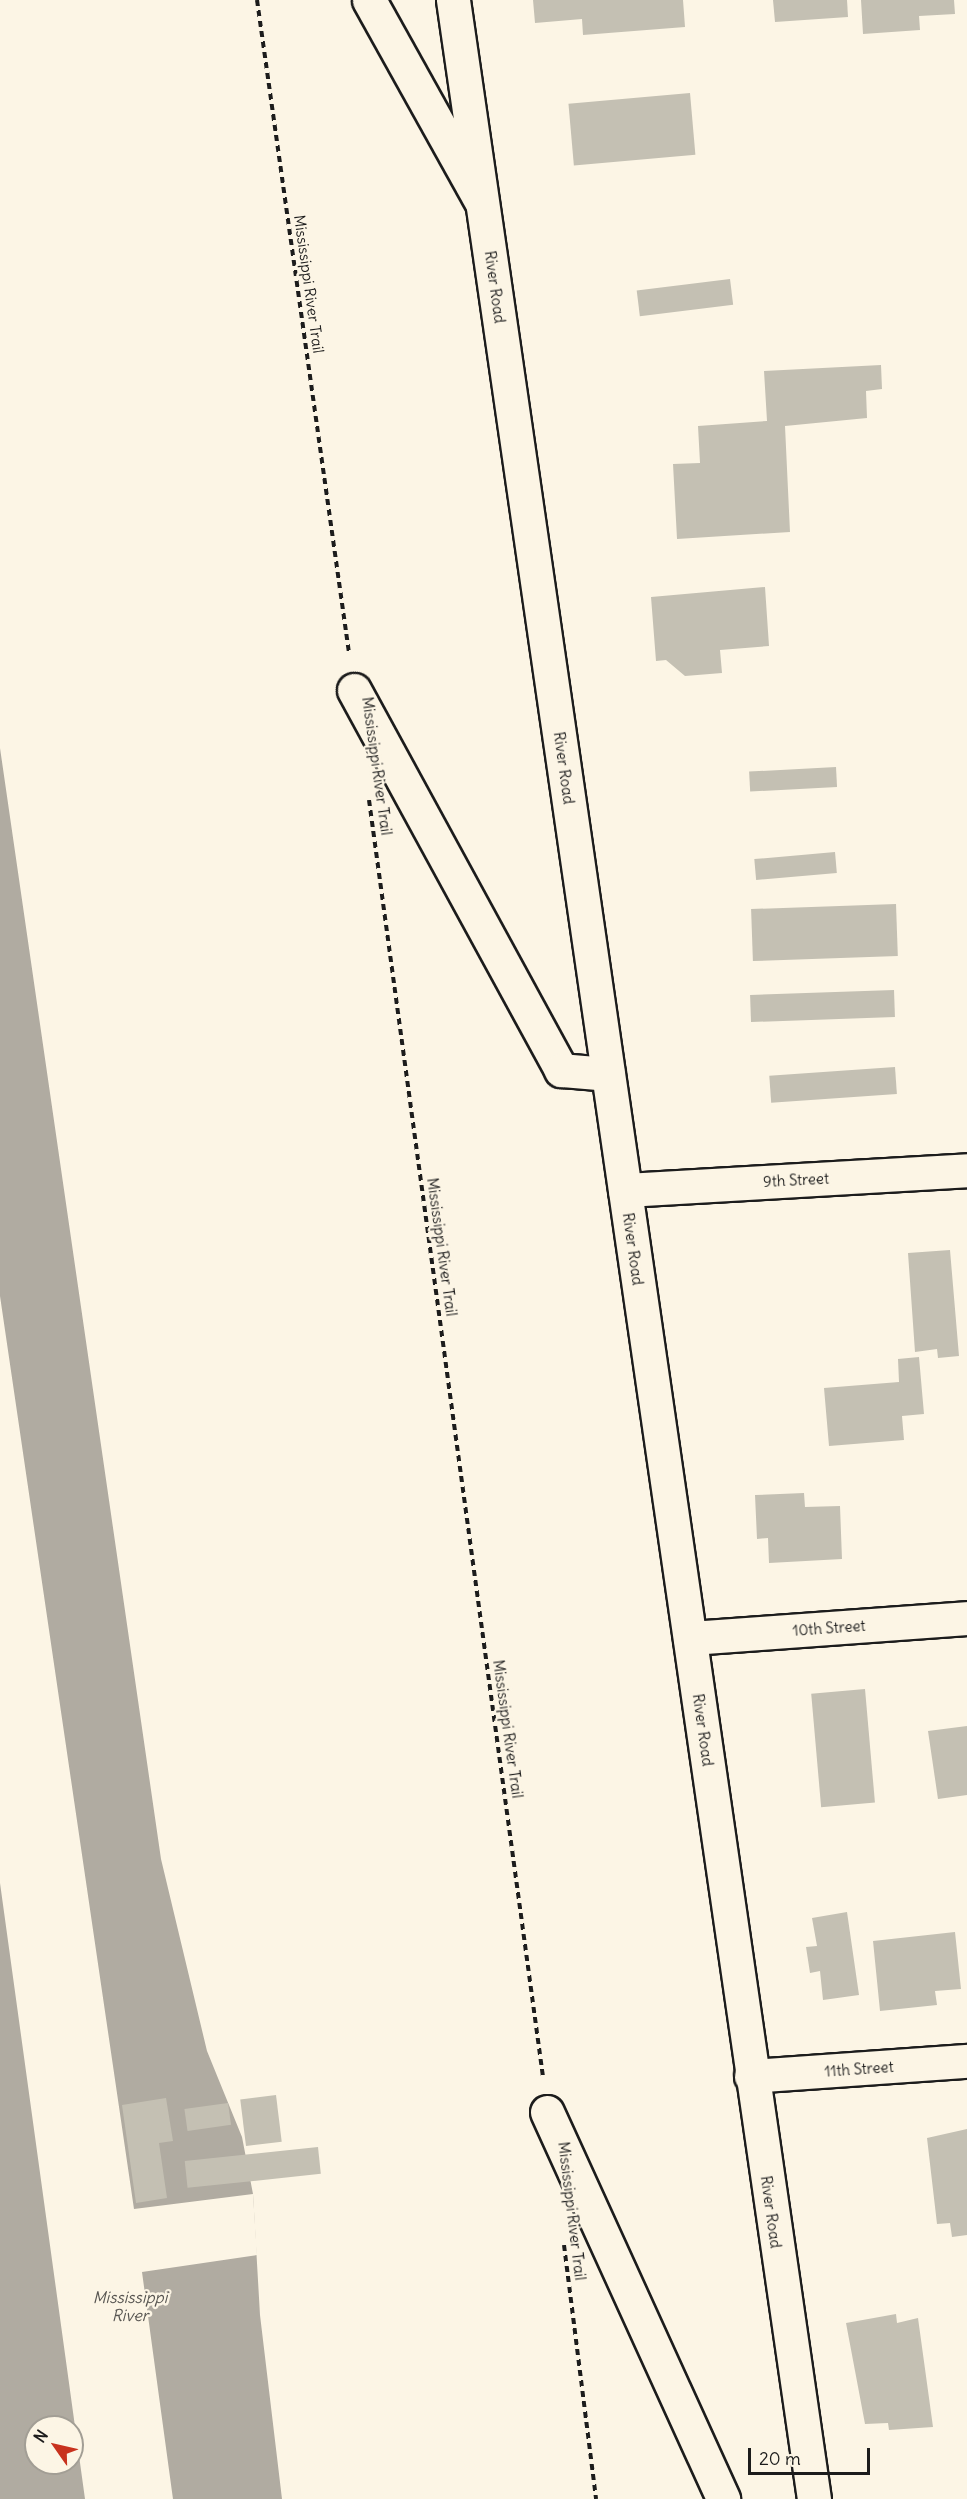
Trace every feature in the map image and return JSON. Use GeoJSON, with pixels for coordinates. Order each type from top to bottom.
{"type":"FeatureCollection","features":[{"type":"Feature","properties":{"kind":"street"},"geometry":{"type":"LineString","coordinates":[[369,0],[483,206]]}},
{"type":"Feature","properties":{"kind":"street","name":"River Road"},"geometry":{"type":"LineString","coordinates":[[453,0],[813,2499]]}},
{"type":"Feature","properties":{"kind":"street"},"geometry":{"type":"LineString","coordinates":[[354,690],[561,1070],[608,1074]]}},
{"type":"Feature","properties":{"kind":"street","name":"9th Street"},"geometry":{"type":"LineString","coordinates":[[625,1190],[967,1170]]}},
{"type":"Feature","properties":{"kind":"street","name":"10th Street"},"geometry":{"type":"LineString","coordinates":[[690,1638],[967,1618]]}},
{"type":"Feature","properties":{"kind":"street","name":"11th Street"},"geometry":{"type":"LineString","coordinates":[[751,2076],[967,2061]]}},
{"type":"Feature","properties":{"kind":"street"},"geometry":{"type":"LineString","coordinates":[[547,2112],[723,2499]]}},
{"type":"Feature","properties":{"kind":"path","name":"Mississippi River Trail"},"geometry":{"type":"LineString","coordinates":[[257,0],[354,690]]}},
{"type":"Feature","properties":{"kind":"path","name":"Mississippi River Trail"},"geometry":{"type":"LineString","coordinates":[[369,796],[547,2112]]}},
{"type":"Feature","properties":{"kind":"path","name":"Mississippi River Trail"},"geometry":{"type":"LineString","coordinates":[[564,2241],[596,2499]]}},
{"type":"Feature","properties":{"kind":"water","name":"Mississippi River"},"geometry":{"type":"Polygon","coordinates":[[[0,748],[161,1859],[207,2051],[242,2137],[253,2194],[260,2315],[282,2499],[0,2499],[0,748]]]}},
{"type":"Feature","properties":{"kind":"pier"},"geometry":{"type":"Polygon","coordinates":[[[0,1296],[134,2209],[253,2194],[257,2255],[142,2272],[173,2499],[85,2499],[82,2475],[84,2475],[84,2415],[73,2415],[0,1883],[0,1296]]]}},
{"type":"Feature","properties":{"kind":"building"},"geometry":{"type":"Polygon","coordinates":[[[533,0],[683,0],[685,27],[583,35],[582,19],[535,23],[533,0]]]}},
{"type":"Feature","properties":{"kind":"building"},"geometry":{"type":"Polygon","coordinates":[[[773,0],[847,0],[848,17],[775,22],[773,0]]]}},
{"type":"Feature","properties":{"kind":"building"},"geometry":{"type":"Polygon","coordinates":[[[861,0],[954,0],[955,14],[919,16],[920,30],[863,34],[861,0]]]}},
{"type":"Feature","properties":{"kind":"building"},"geometry":{"type":"Polygon","coordinates":[[[690,93],[695,155],[574,165],[568,104],[690,93]]]}},
{"type":"Feature","properties":{"kind":"building"},"geometry":{"type":"Polygon","coordinates":[[[730,279],[733,305],[640,316],[637,290],[730,279]]]}},
{"type":"Feature","properties":{"kind":"building"},"geometry":{"type":"Polygon","coordinates":[[[881,365],[882,389],[866,391],[867,418],[785,426],[790,532],[677,539],[673,464],[700,463],[698,426],[767,421],[764,371],[881,365]]]}},
{"type":"Feature","properties":{"kind":"building"},"geometry":{"type":"Polygon","coordinates":[[[765,587],[769,646],[720,650],[722,673],[685,676],[666,660],[656,661],[651,597],[765,587]]]}},
{"type":"Feature","properties":{"kind":"building"},"geometry":{"type":"Polygon","coordinates":[[[836,767],[837,787],[750,792],[749,772],[836,767]]]}},
{"type":"Feature","properties":{"kind":"building"},"geometry":{"type":"Polygon","coordinates":[[[835,852],[837,873],[756,880],[754,859],[835,852]]]}},
{"type":"Feature","properties":{"kind":"building"},"geometry":{"type":"Polygon","coordinates":[[[896,904],[898,956],[753,961],[751,909],[896,904]]]}},
{"type":"Feature","properties":{"kind":"building"},"geometry":{"type":"Polygon","coordinates":[[[894,990],[895,1017],[751,1022],[750,995],[894,990]]]}},
{"type":"Feature","properties":{"kind":"building"},"geometry":{"type":"Polygon","coordinates":[[[895,1067],[897,1094],[771,1103],[769,1076],[895,1067]]]}},
{"type":"Feature","properties":{"kind":"building"},"geometry":{"type":"Polygon","coordinates":[[[950,1250],[959,1356],[938,1358],[937,1349],[915,1352],[908,1253],[950,1250]]]}},
{"type":"Feature","properties":{"kind":"building"},"geometry":{"type":"Polygon","coordinates":[[[919,1357],[924,1414],[902,1416],[904,1440],[829,1446],[824,1388],[899,1382],[898,1359],[919,1357]]]}},
{"type":"Feature","properties":{"kind":"building"},"geometry":{"type":"Polygon","coordinates":[[[804,1493],[805,1507],[840,1506],[842,1559],[769,1563],[768,1538],[757,1539],[755,1495],[804,1493]]]}},
{"type":"Feature","properties":{"kind":"building"},"geometry":{"type":"Polygon","coordinates":[[[865,1689],[875,1803],[821,1807],[811,1694],[865,1689]]]}},
{"type":"Feature","properties":{"kind":"building"},"geometry":{"type":"Polygon","coordinates":[[[967,1726],[967,1795],[938,1799],[928,1731],[967,1726]]]}},
{"type":"Feature","properties":{"kind":"building"},"geometry":{"type":"Polygon","coordinates":[[[847,1912],[859,1995],[823,2000],[820,1971],[810,1973],[806,1947],[817,1946],[812,1918],[847,1912]]]}},
{"type":"Feature","properties":{"kind":"building"},"geometry":{"type":"Polygon","coordinates":[[[955,1932],[961,1989],[935,1991],[937,2005],[880,2011],[873,1941],[955,1932]]]}},
{"type":"Feature","properties":{"kind":"building"},"geometry":{"type":"Polygon","coordinates":[[[276,2095],[282,2142],[246,2146],[240,2099],[276,2095]]]}},
{"type":"Feature","properties":{"kind":"building"},"geometry":{"type":"Polygon","coordinates":[[[166,2098],[173,2141],[159,2143],[167,2198],[136,2203],[122,2105],[166,2098]]]}},
{"type":"Feature","properties":{"kind":"building"},"geometry":{"type":"Polygon","coordinates":[[[228,2103],[231,2125],[187,2131],[184,2109],[228,2103]]]}},
{"type":"Feature","properties":{"kind":"building"},"geometry":{"type":"Polygon","coordinates":[[[967,2129],[967,2235],[952,2237],[950,2223],[937,2224],[927,2138],[967,2129]]]}},
{"type":"Feature","properties":{"kind":"building"},"geometry":{"type":"Polygon","coordinates":[[[318,2147],[321,2174],[188,2188],[185,2161],[318,2147]]]}},
{"type":"Feature","properties":{"kind":"building"},"geometry":{"type":"Polygon","coordinates":[[[896,2314],[897,2323],[918,2318],[933,2427],[889,2430],[888,2423],[865,2424],[846,2323],[896,2314]]]}}]}
